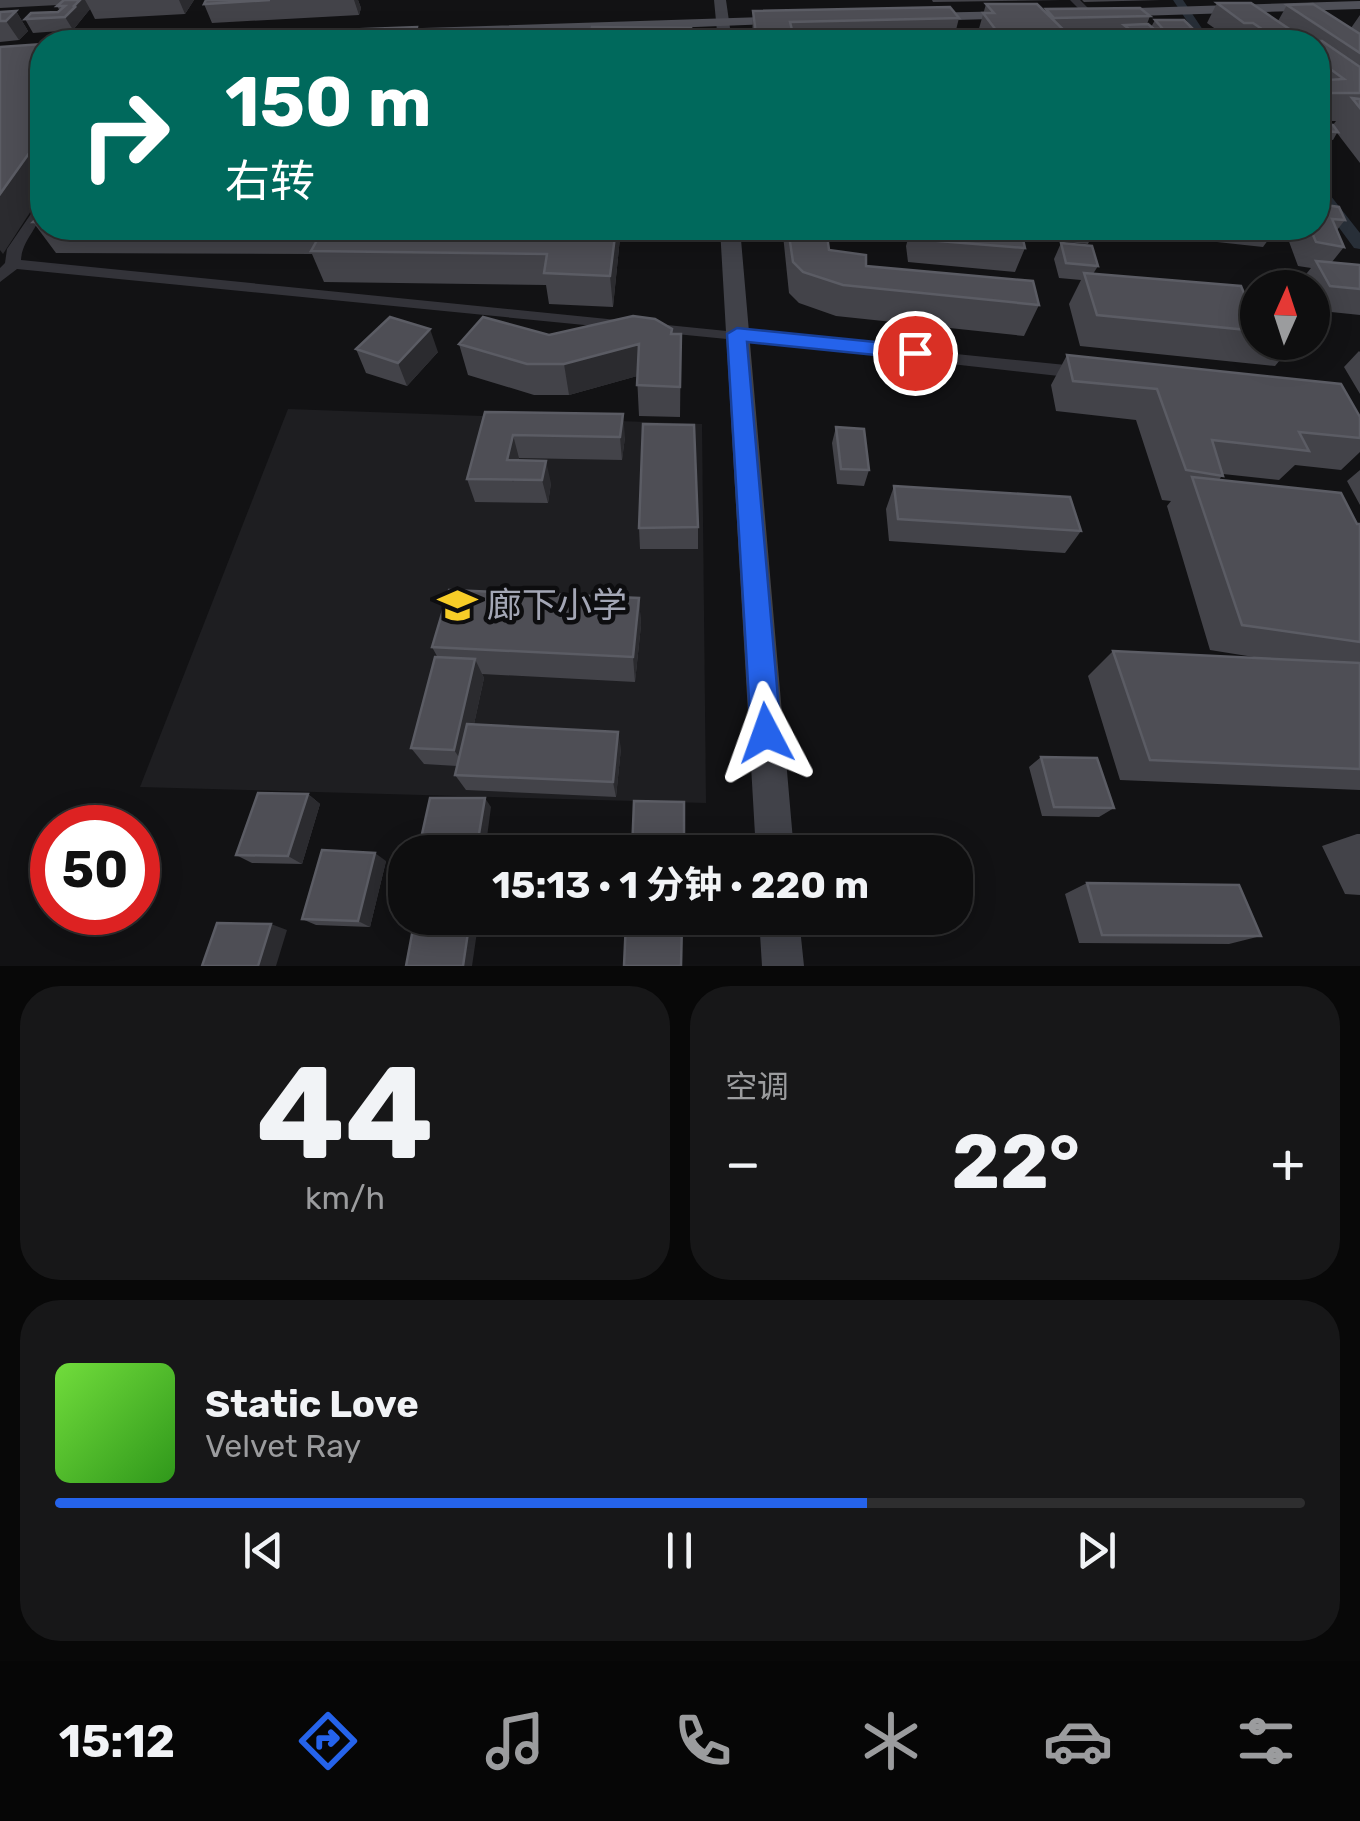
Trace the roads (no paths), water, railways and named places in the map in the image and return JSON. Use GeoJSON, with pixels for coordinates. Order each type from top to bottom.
{"type":"FeatureCollection","features":[{"type":"Feature","properties":{"kind":"main road"},"geometry":{"type":"LineString","coordinates":[[720,0],[724,30]]}},
{"type":"Feature","properties":{"kind":"main road"},"geometry":{"type":"LineString","coordinates":[[1077,12],[1168,14],[1360,5]]}},
{"type":"Feature","properties":{"kind":"main road"},"geometry":{"type":"LineString","coordinates":[[1197,13],[1250,20],[1360,12]]}},
{"type":"Feature","properties":{"kind":"main road"},"geometry":{"type":"LineString","coordinates":[[898,21],[1042,17]]}},
{"type":"Feature","properties":{"kind":"main road"},"geometry":{"type":"LineString","coordinates":[[733,30],[819,20]]}},
{"type":"Feature","properties":{"kind":"main road"},"geometry":{"type":"LineString","coordinates":[[744,30],[802,27]]}},
{"type":"Feature","properties":{"kind":"main road"},"geometry":{"type":"LineString","coordinates":[[731,240],[773,835]]}},
{"type":"Feature","properties":{"kind":"main road"},"geometry":{"type":"LineString","coordinates":[[780,935],[783,966]]}},
{"type":"Feature","properties":{"kind":"street"},"geometry":{"type":"LineString","coordinates":[[30,226],[14,249],[7,271],[737,334],[1102,375]]}},
{"type":"Feature","properties":{"kind":"waterway"},"geometry":{"type":"LineString","coordinates":[[1178,0],[1198,30]]}},
{"type":"Feature","properties":{"kind":"waterway"},"geometry":{"type":"LineString","coordinates":[[1330,205],[1360,244]]}},
{"type":"Feature","properties":{"kind":"place","name":"廊下小学"},"geometry":{"type":"Point","coordinates":[457,605]}}]}
